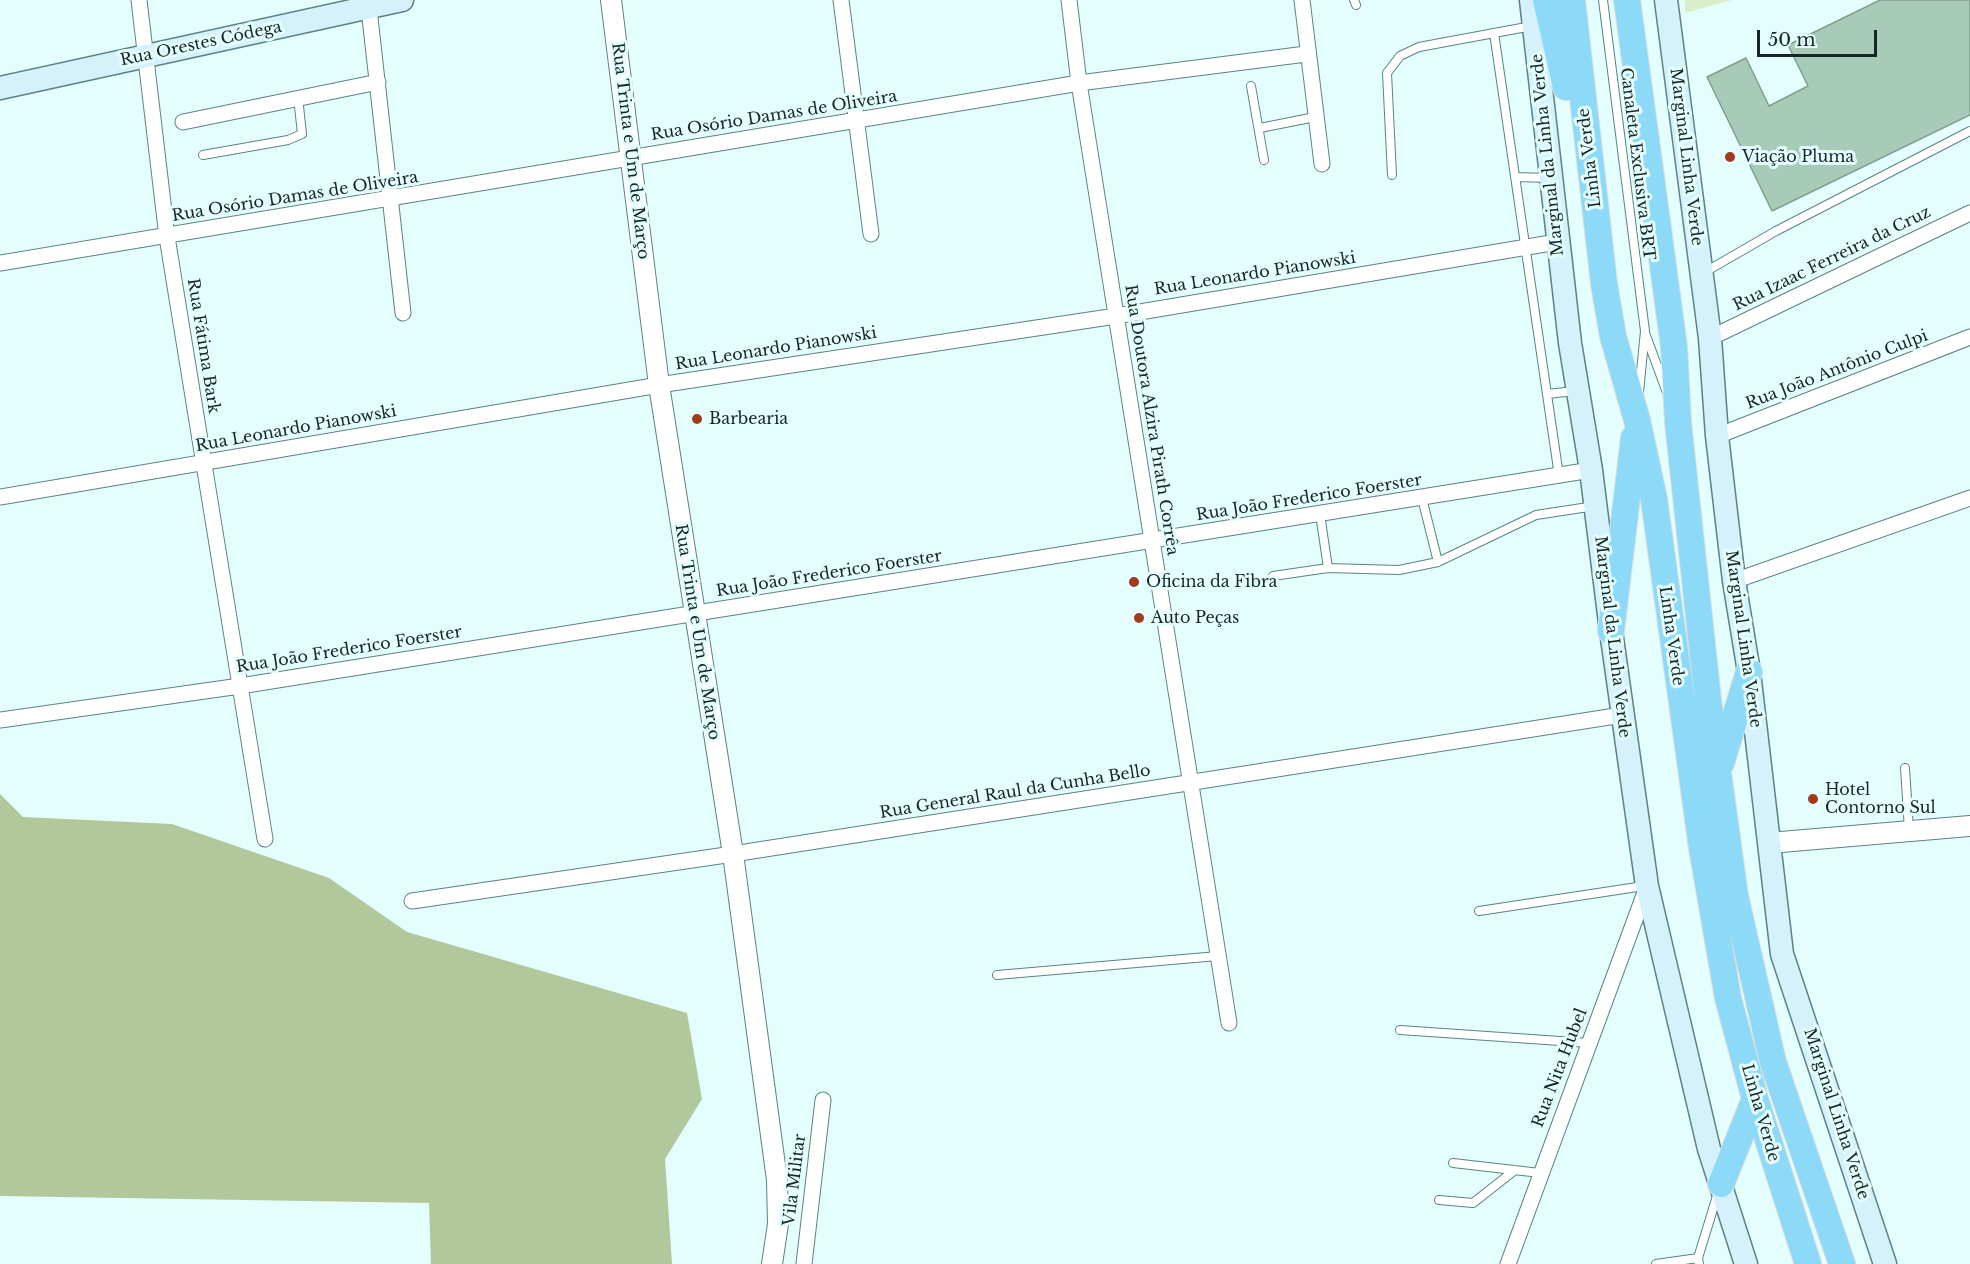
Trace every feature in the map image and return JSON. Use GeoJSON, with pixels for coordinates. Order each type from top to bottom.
{"type":"FeatureCollection","features":[{"type":"Feature","properties":{"kind":"highway"},"geometry":{"type":"LineString","coordinates":[[1546,0],[1563,62],[1576,155],[1596,207]]}},
{"type":"Feature","properties":{"kind":"highway","name":"Linha Verde"},"geometry":{"type":"LineString","coordinates":[[1572,0],[1604,284],[1613,336],[1636,420],[1654,499],[1698,825],[1728,998],[1755,1099],[1808,1264]]}},
{"type":"Feature","properties":{"kind":"highway","name":"Linha Verde"},"geometry":{"type":"LineString","coordinates":[[1628,0],[1674,347],[1678,422],[1718,772],[1735,896],[1773,1062],[1842,1264]]}},
{"type":"Feature","properties":{"kind":"highway"},"geometry":{"type":"LineString","coordinates":[[1611,631],[1636,420]]}},
{"type":"Feature","properties":{"kind":"highway"},"geometry":{"type":"LineString","coordinates":[[1718,772],[1749,672]]}},
{"type":"Feature","properties":{"kind":"highway"},"geometry":{"type":"LineString","coordinates":[[1721,1184],[1755,1099]]}},
{"type":"Feature","properties":{"kind":"main road","name":"Rua Orestes Códega"},"geometry":{"type":"LineString","coordinates":[[0,87],[146,57],[368,4],[402,0]]}},
{"type":"Feature","properties":{"kind":"main road","name":"Marginal da Linha Verde"},"geometry":{"type":"LineString","coordinates":[[1531,0],[1557,242],[1592,470],[1622,715],[1647,885],[1709,1149],[1746,1264]]}},
{"type":"Feature","properties":{"kind":"main road","name":"Marginal Linha Verde"},"geometry":{"type":"LineString","coordinates":[[1666,0],[1710,338],[1717,436],[1734,581],[1749,672],[1782,954],[1885,1264]]}},
{"type":"Feature","properties":{"kind":"street","name":"Rua Fátima Bark"},"geometry":{"type":"LineString","coordinates":[[139,0],[167,237],[265,839]]}},
{"type":"Feature","properties":{"kind":"street","name":"Rua Trinta e Um de Março"},"geometry":{"type":"LineString","coordinates":[[611,0],[659,385],[693,613],[733,854],[777,1180],[778,1224],[772,1264]]}},
{"type":"Feature","properties":{"kind":"street"},"geometry":{"type":"LineString","coordinates":[[841,0],[871,234]]}},
{"type":"Feature","properties":{"kind":"street","name":"Rua Doutora Alzira Pirath Corrêa"},"geometry":{"type":"LineString","coordinates":[[1069,0],[1079,83],[1228,1023]]}},
{"type":"Feature","properties":{"kind":"street"},"geometry":{"type":"LineString","coordinates":[[1302,0],[1306,54],[1322,164]]}},
{"type":"Feature","properties":{"kind":"street"},"geometry":{"type":"LineString","coordinates":[[368,4],[403,313]]}},
{"type":"Feature","properties":{"kind":"street","name":"Rua Osório Damas de Oliveira"},"geometry":{"type":"LineString","coordinates":[[0,263],[392,200],[1079,83],[1306,54]]}},
{"type":"Feature","properties":{"kind":"street"},"geometry":{"type":"LineString","coordinates":[[183,122],[378,82]]}},
{"type":"Feature","properties":{"kind":"street","name":"Rua Izaac Ferreira da Cruz"},"geometry":{"type":"LineString","coordinates":[[1710,338],[1970,213]]}},
{"type":"Feature","properties":{"kind":"street","name":"Rua Leonardo Pianowski"},"geometry":{"type":"LineString","coordinates":[[0,497],[659,385],[1116,316],[1557,242]]}},
{"type":"Feature","properties":{"kind":"street","name":"Rua João Antônio Culpi"},"geometry":{"type":"LineString","coordinates":[[1717,436],[1970,337]]}},
{"type":"Feature","properties":{"kind":"street","name":"Rua João Frederico Foerster"},"geometry":{"type":"LineString","coordinates":[[0,720],[240,686],[1592,470]]}},
{"type":"Feature","properties":{"kind":"street"},"geometry":{"type":"LineString","coordinates":[[1734,581],[1970,498]]}},
{"type":"Feature","properties":{"kind":"street","name":"Rua General Raul da Cunha Bello"},"geometry":{"type":"LineString","coordinates":[[412,901],[733,854],[1622,715]]}},
{"type":"Feature","properties":{"kind":"street"},"geometry":{"type":"LineString","coordinates":[[1769,843],[1970,826]]}},
{"type":"Feature","properties":{"kind":"street","name":"Rua Nita Hubel"},"geometry":{"type":"LineString","coordinates":[[1508,1264],[1647,885]]}},
{"type":"Feature","properties":{"kind":"street","name":"Vila Militar"},"geometry":{"type":"LineString","coordinates":[[804,1264],[823,1100]]}},
{"type":"Feature","properties":{"kind":"lane","name":"Canaleta Exclusiva BRT"},"geometry":{"type":"LineString","coordinates":[[1603,0],[1645,332],[1678,422]]}},
{"type":"Feature","properties":{"kind":"lane"},"geometry":{"type":"LineString","coordinates":[[1392,175],[1387,73],[1400,56],[1419,47],[1534,26]]}},
{"type":"Feature","properties":{"kind":"lane"},"geometry":{"type":"LineString","coordinates":[[1494,33],[1559,476]]}},
{"type":"Feature","properties":{"kind":"lane"},"geometry":{"type":"LineString","coordinates":[[1251,86],[1264,159]]}},
{"type":"Feature","properties":{"kind":"lane"},"geometry":{"type":"LineString","coordinates":[[203,155],[288,140],[302,134],[298,97]]}},
{"type":"Feature","properties":{"kind":"lane"},"geometry":{"type":"LineString","coordinates":[[1260,128],[1315,117]]}},
{"type":"Feature","properties":{"kind":"lane"},"geometry":{"type":"LineString","coordinates":[[1701,274],[1776,231],[1970,131]]}},
{"type":"Feature","properties":{"kind":"lane"},"geometry":{"type":"LineString","coordinates":[[1515,177],[1550,178]]}},
{"type":"Feature","properties":{"kind":"lane","name":"Canaleta Exclusiva BRT"},"geometry":{"type":"LineString","coordinates":[[1636,420],[1645,332]]}},
{"type":"Feature","properties":{"kind":"lane"},"geometry":{"type":"LineString","coordinates":[[1547,394],[1578,390]]}},
{"type":"Feature","properties":{"kind":"lane"},"geometry":{"type":"LineString","coordinates":[[1422,498],[1438,562]]}},
{"type":"Feature","properties":{"kind":"lane"},"geometry":{"type":"LineString","coordinates":[[1273,576],[1328,568],[1399,570],[1438,562],[1536,515],[1596,505]]}},
{"type":"Feature","properties":{"kind":"lane"},"geometry":{"type":"LineString","coordinates":[[1320,514],[1328,568]]}},
{"type":"Feature","properties":{"kind":"lane"},"geometry":{"type":"LineString","coordinates":[[1905,768],[1909,831]]}},
{"type":"Feature","properties":{"kind":"lane"},"geometry":{"type":"LineString","coordinates":[[1479,910],[1647,885]]}},
{"type":"Feature","properties":{"kind":"lane"},"geometry":{"type":"LineString","coordinates":[[997,975],[1218,956]]}},
{"type":"Feature","properties":{"kind":"lane"},"geometry":{"type":"LineString","coordinates":[[1401,1030],[1589,1043]]}},
{"type":"Feature","properties":{"kind":"lane"},"geometry":{"type":"LineString","coordinates":[[1453,1163],[1540,1173]]}},
{"type":"Feature","properties":{"kind":"lane"},"geometry":{"type":"LineString","coordinates":[[1439,1200],[1473,1203],[1515,1170]]}},
{"type":"Feature","properties":{"kind":"lane"},"geometry":{"type":"LineString","coordinates":[[1656,1264],[1699,1261],[1721,1184]]}},
{"type":"Feature","properties":{"kind":"green space"},"geometry":{"type":"Polygon","coordinates":[[[1685,0],[1732,0],[1685,13],[1685,0]]]}},
{"type":"Feature","properties":{"kind":"green space"},"geometry":{"type":"Polygon","coordinates":[[[0,794],[23,817],[172,824],[329,878],[407,932],[687,1013],[702,1099],[665,1159],[672,1264],[431,1264],[429,1203],[0,1196],[0,794]]]}},
{"type":"Feature","properties":{"kind":"building"},"geometry":{"type":"Polygon","coordinates":[[[1880,0],[1970,0],[1970,115],[1772,211],[1707,77],[1746,58],[1769,106],[1808,86],[1788,45],[1880,0]]]}},
{"type":"Feature","properties":{"kind":"place","name":"Viação Pluma"},"geometry":{"type":"Point","coordinates":[1730,157]}},
{"type":"Feature","properties":{"kind":"place","name":"Barbearia"},"geometry":{"type":"Point","coordinates":[697,419]}},
{"type":"Feature","properties":{"kind":"place","name":"Oficina da Fibra"},"geometry":{"type":"Point","coordinates":[1134,582]}},
{"type":"Feature","properties":{"kind":"place","name":"Auto Peças"},"geometry":{"type":"Point","coordinates":[1139,618]}},
{"type":"Feature","properties":{"kind":"place","name":"Hotel Contorno Sul"},"geometry":{"type":"Point","coordinates":[1813,799]}}]}
